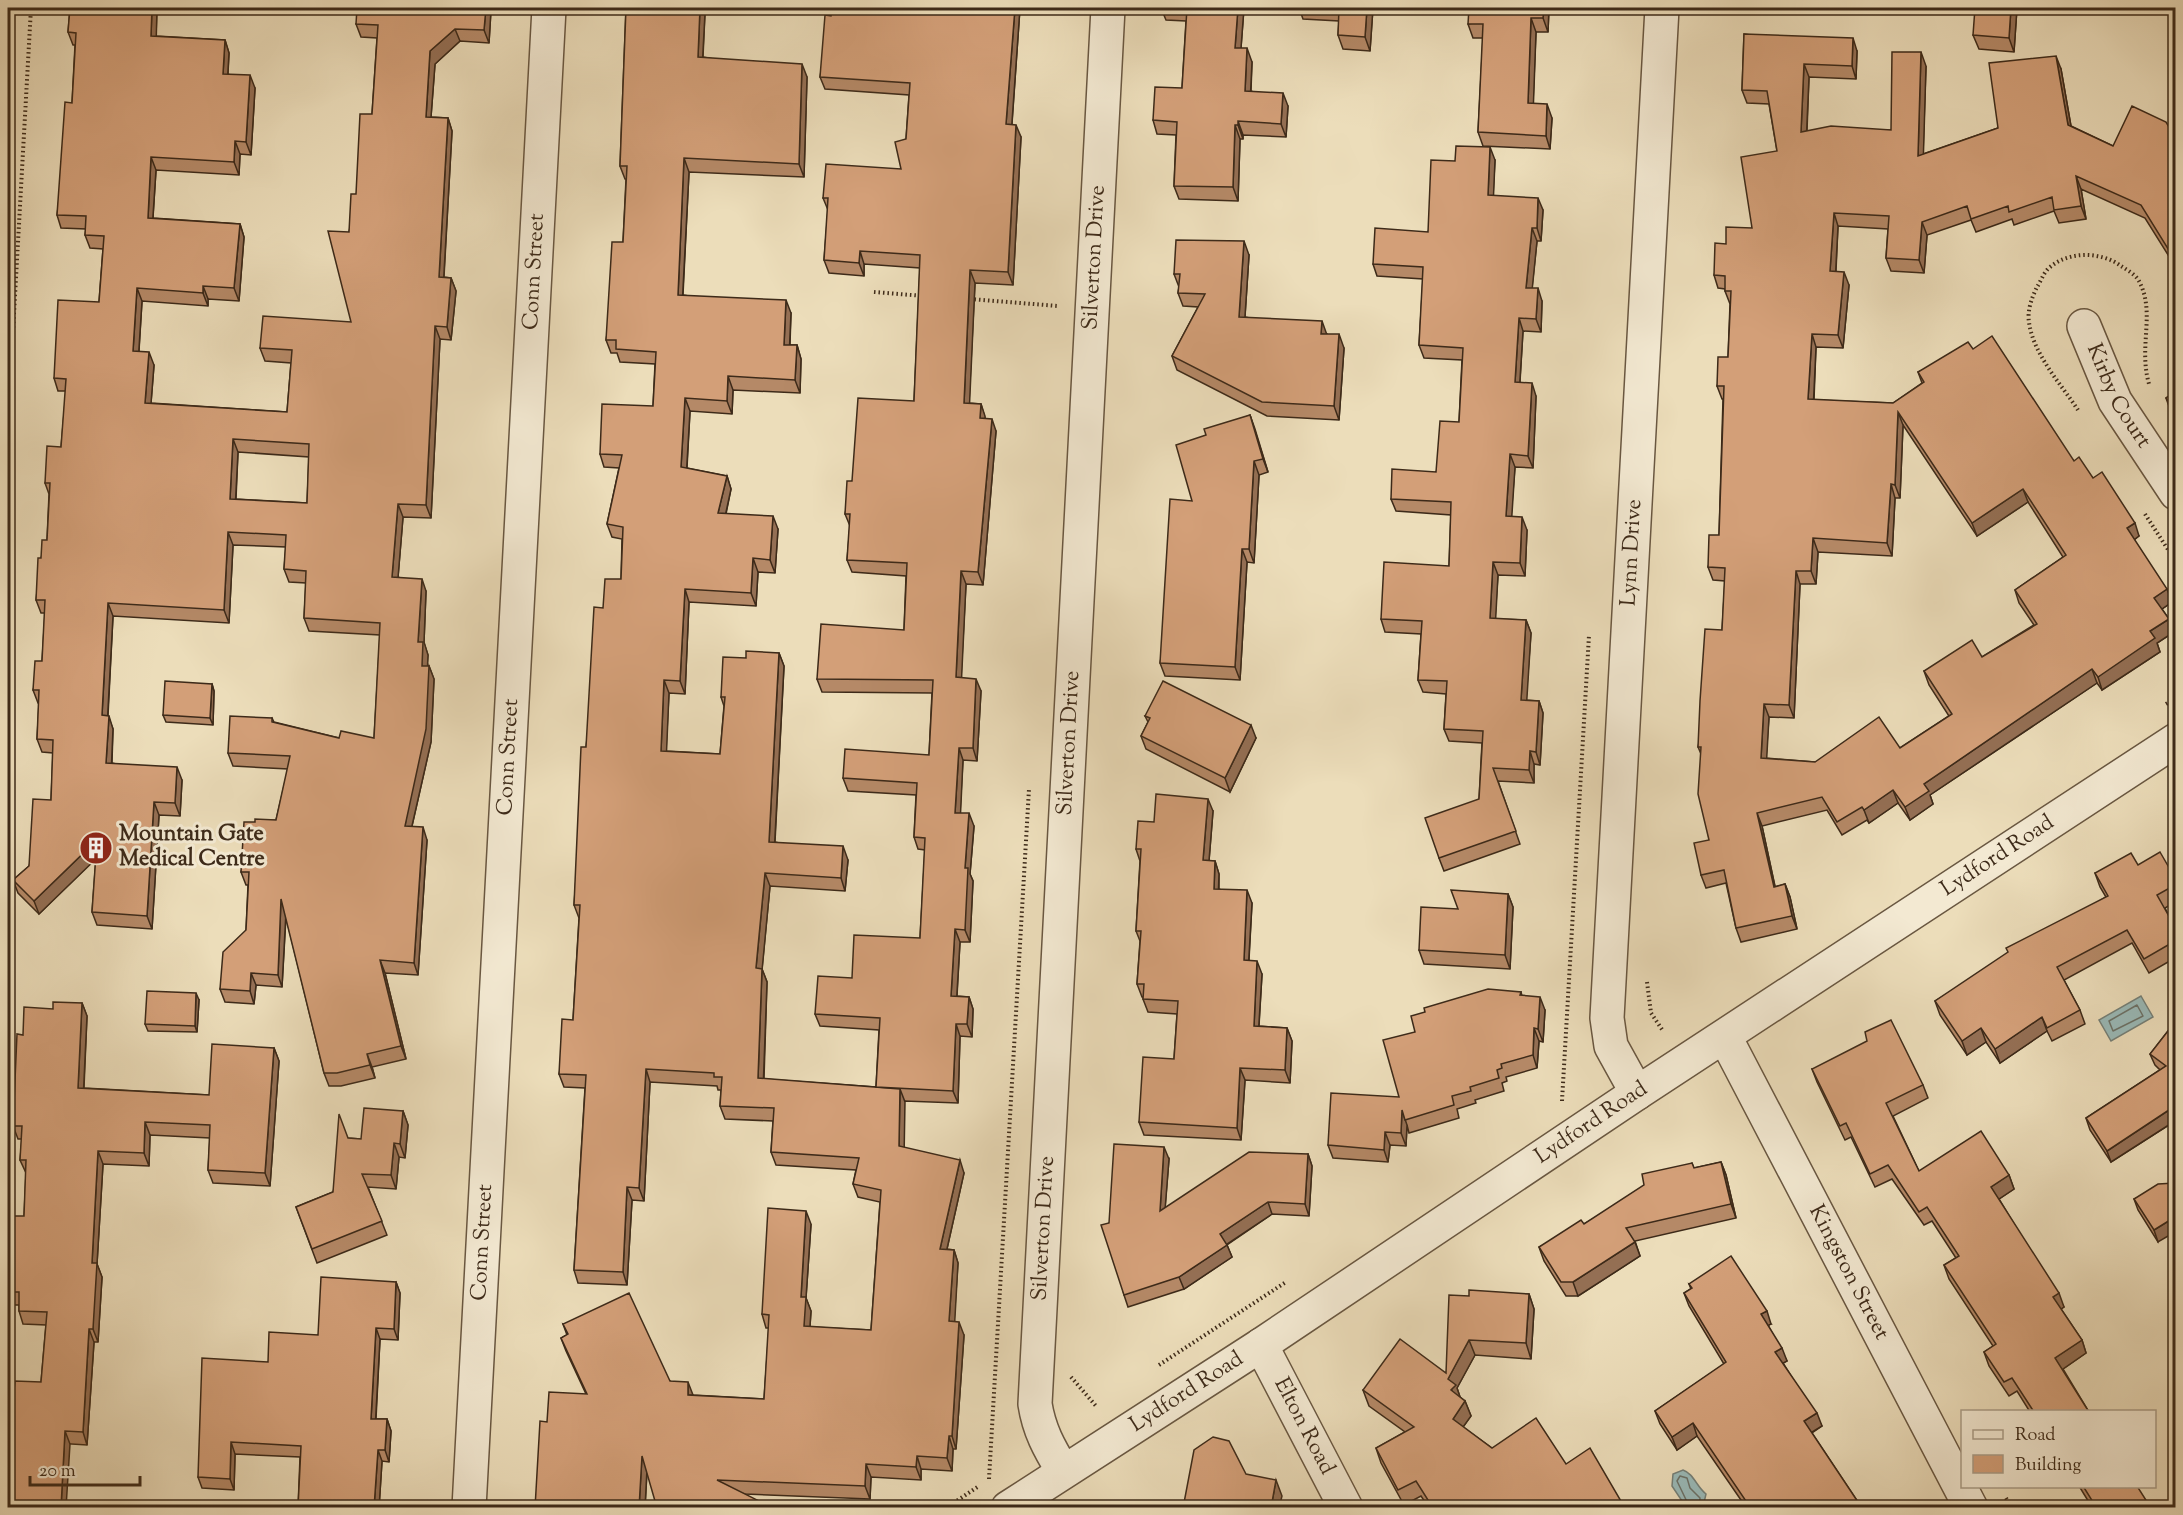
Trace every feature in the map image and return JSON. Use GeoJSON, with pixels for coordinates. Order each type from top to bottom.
{"type":"FeatureCollection","features":[{"type":"Feature","properties":{"kind":"street","name":"Conn Street"},"geometry":{"type":"LineString","coordinates":[[469,1508],[549,8]]}},
{"type":"Feature","properties":{"kind":"street","name":"Silverton Drive"},"geometry":{"type":"LineString","coordinates":[[1063,1471],[1045,1442],[1035,1404],[1108,8]]}},
{"type":"Feature","properties":{"kind":"street","name":"Lynn Drive"},"geometry":{"type":"LineString","coordinates":[[1637,1093],[1611,1046],[1607,1018],[1662,8]]}},
{"type":"Feature","properties":{"kind":"street","name":"Kirby Court"},"geometry":{"type":"LineString","coordinates":[[2085,326],[2115,401],[2175,493]]}},
{"type":"Feature","properties":{"kind":"street","name":"Lydford Road"},"geometry":{"type":"LineString","coordinates":[[1008,1508],[1261,1345],[1637,1093],[2175,740]]}},
{"type":"Feature","properties":{"kind":"street","name":"Kingston Street"},"geometry":{"type":"LineString","coordinates":[[1725,1037],[1971,1508]]}},
{"type":"Feature","properties":{"kind":"street","name":"Elton Road"},"geometry":{"type":"LineString","coordinates":[[1261,1345],[1346,1508]]}},
{"type":"Feature","properties":{"kind":"path"},"geometry":{"type":"LineString","coordinates":[[8,422],[31,8]]}},
{"type":"Feature","properties":{"kind":"path"},"geometry":{"type":"LineString","coordinates":[[874,292],[931,296]]}},
{"type":"Feature","properties":{"kind":"path"},"geometry":{"type":"LineString","coordinates":[[965,299],[1092,308]]}},
{"type":"Feature","properties":{"kind":"water"},"geometry":{"type":"Polygon","coordinates":[[[2141,996],[2153,1017],[2111,1041],[2099,1020],[2141,996]]]}},
{"type":"Feature","properties":{"kind":"water"},"geometry":{"type":"Polygon","coordinates":[[[1683,1470],[1690,1474],[1706,1494],[1703,1507],[1686,1507],[1672,1486],[1673,1474],[1683,1470]]]}},
{"type":"Feature","properties":{"kind":"building"},"geometry":{"type":"Polygon","coordinates":[[[70,8],[152,8],[151,36],[225,40],[223,74],[250,75],[246,142],[235,141],[234,162],[151,157],[148,218],[240,224],[234,288],[203,286],[203,293],[137,288],[133,351],[149,352],[145,403],[287,412],[292,350],[260,348],[263,316],[351,322],[328,231],[349,232],[351,194],[356,194],[360,114],[372,114],[378,25],[356,24],[357,8],[486,8],[484,30],[455,29],[430,51],[426,117],[448,118],[439,277],[451,278],[447,327],[435,326],[426,505],[398,504],[392,577],[422,579],[418,642],[423,642],[422,666],[429,666],[426,729],[405,826],[423,827],[414,963],[380,960],[401,1046],[367,1054],[370,1065],[337,1073],[324,1073],[281,899],[278,975],[251,973],[250,991],[220,989],[223,952],[246,930],[249,872],[241,872],[244,822],[255,822],[255,819],[276,820],[290,756],[228,753],[230,716],[272,718],[272,722],[339,738],[341,731],[374,738],[380,623],[304,618],[306,571],[284,569],[286,535],[228,532],[224,610],[108,603],[102,715],[109,716],[106,763],[177,767],[175,803],[154,802],[147,916],[92,912],[97,840],[34,901],[13,880],[29,866],[33,799],[51,800],[53,740],[37,739],[39,690],[33,690],[35,661],[42,661],[45,600],[36,600],[38,558],[41,558],[42,540],[47,540],[50,483],[45,483],[47,446],[61,447],[66,379],[54,378],[58,300],[99,302],[104,236],[85,235],[86,216],[57,215],[65,102],[72,103],[76,33],[68,32],[70,8]],[[233,439],[230,499],[307,503],[309,444],[233,439]]]}},
{"type":"Feature","properties":{"kind":"building"},"geometry":{"type":"Polygon","coordinates":[[[626,8],[700,8],[698,57],[802,64],[799,164],[684,158],[678,295],[786,300],[784,345],[797,345],[795,380],[728,376],[727,401],[685,398],[681,467],[727,476],[718,513],[773,516],[770,560],[753,558],[751,593],[685,589],[680,681],[664,680],[661,751],[720,754],[725,697],[721,697],[723,657],[746,658],[746,651],[779,653],[769,842],[843,846],[841,878],[765,873],[756,968],[762,969],[758,1078],[900,1089],[899,1146],[960,1160],[940,1249],[954,1250],[949,1321],[959,1322],[952,1436],[949,1436],[947,1458],[917,1456],[916,1467],[866,1464],[865,1486],[717,1480],[773,1508],[657,1508],[642,1456],[639,1508],[535,1508],[540,1421],[547,1422],[549,1392],[587,1394],[561,1338],[568,1334],[563,1324],[629,1293],[670,1381],[688,1382],[688,1395],[764,1399],[769,1315],[762,1314],[768,1208],[806,1211],[801,1297],[806,1297],[804,1326],[871,1330],[881,1190],[853,1184],[859,1158],[771,1152],[774,1108],[720,1106],[722,1077],[714,1077],[714,1073],[646,1069],[639,1188],[627,1187],[623,1272],[574,1270],[586,1075],[559,1074],[562,1019],[573,1020],[580,905],[574,905],[581,747],[586,747],[594,607],[603,608],[605,579],[621,579],[623,527],[607,524],[622,455],[600,454],[602,404],[653,406],[656,352],[616,349],[616,340],[606,340],[612,242],[623,242],[627,166],[620,166],[626,8]]]}},
{"type":"Feature","properties":{"kind":"building"},"geometry":{"type":"Polygon","coordinates":[[[832,8],[1015,8],[1006,124],[1016,125],[1008,272],[970,270],[964,403],[981,404],[980,418],[992,419],[978,572],[961,571],[956,677],[976,679],[973,748],[959,748],[955,813],[969,813],[965,868],[968,868],[965,930],[955,929],[951,996],[969,997],[967,1024],[956,1024],[953,1091],[876,1087],[880,1018],[815,1014],[818,976],[852,978],[854,935],[920,938],[925,838],[914,837],[917,783],[843,778],[845,749],[929,755],[933,680],[817,679],[821,624],[904,630],[907,563],[847,560],[850,514],[845,514],[847,481],[852,481],[858,398],[914,401],[920,255],[860,251],[859,263],[824,260],[828,198],[823,198],[826,164],[901,169],[895,142],[906,139],[910,83],[820,77],[825,15],[831,16],[832,8]]]}},
{"type":"Feature","properties":{"kind":"building"},"geometry":{"type":"Polygon","coordinates":[[[1187,8],[1238,8],[1235,48],[1247,48],[1245,91],[1283,93],[1281,124],[1238,121],[1238,125],[1235,125],[1233,187],[1174,186],[1177,122],[1153,120],[1155,87],[1182,88],[1187,8]]]}},
{"type":"Feature","properties":{"kind":"building"},"geometry":{"type":"Polygon","coordinates":[[[1339,8],[1367,8],[1365,37],[1338,35],[1339,8]]]}},
{"type":"Feature","properties":{"kind":"building"},"geometry":{"type":"Polygon","coordinates":[[[1469,8],[1544,8],[1543,18],[1531,18],[1528,103],[1547,104],[1546,136],[1478,132],[1483,24],[1468,24],[1469,8]]]}},
{"type":"Feature","properties":{"kind":"building"},"geometry":{"type":"Polygon","coordinates":[[[1975,8],[2011,8],[2009,38],[1973,35],[1975,8]]]}},
{"type":"Feature","properties":{"kind":"building"},"geometry":{"type":"Polygon","coordinates":[[[1744,34],[1853,38],[1852,66],[1804,64],[1801,132],[1831,126],[1891,130],[1892,52],[1921,52],[1918,156],[1998,128],[1989,63],[2056,56],[2068,125],[2113,146],[2132,106],[2166,122],[2175,137],[2175,260],[2141,205],[2076,176],[2081,206],[2054,210],[2052,197],[2009,212],[2008,206],[1971,219],[1967,206],[1922,222],[1919,260],[1886,258],[1889,216],[1834,213],[1830,271],[1844,272],[1838,335],[1812,334],[1808,399],[1893,403],[1924,382],[1918,372],[1968,342],[1973,349],[1992,336],[2074,461],[2079,457],[2093,478],[2102,472],[2135,523],[2127,528],[2167,589],[2154,598],[2169,619],[2150,631],[2155,638],[2098,677],[2092,669],[1924,784],[1929,791],[1905,807],[1893,790],[1864,810],[1862,807],[1837,822],[1822,797],[1757,813],[1774,887],[1785,884],[1792,916],[1736,928],[1724,870],[1701,875],[1694,843],[1709,840],[1698,794],[1701,747],[1698,747],[1700,701],[1705,629],[1722,630],[1725,568],[1708,567],[1709,535],[1719,535],[1724,386],[1717,386],[1718,357],[1728,357],[1731,291],[1725,291],[1725,276],[1714,275],[1715,243],[1726,244],[1726,227],[1752,228],[1741,157],[1777,151],[1767,91],[1742,90],[1744,34]],[[1898,412],[1895,485],[1891,484],[1887,543],[1813,538],[1811,571],[1796,571],[1789,705],[1764,704],[1761,758],[1815,762],[1879,717],[1900,748],[1952,714],[1924,671],[1972,640],[1982,657],[2037,624],[2015,590],[2066,555],[2023,489],[1972,523],[1898,412]]]}},
{"type":"Feature","properties":{"kind":"building"},"geometry":{"type":"Polygon","coordinates":[[[1456,146],[1490,147],[1488,195],[1538,198],[1537,228],[1532,228],[1526,288],[1538,288],[1536,319],[1519,318],[1515,382],[1532,383],[1528,456],[1510,454],[1506,516],[1522,517],[1520,563],[1493,562],[1490,618],[1526,620],[1521,700],[1539,701],[1536,752],[1530,751],[1529,770],[1493,768],[1516,831],[1439,858],[1425,818],[1479,799],[1483,731],[1444,729],[1447,681],[1418,680],[1422,621],[1381,619],[1384,562],[1449,566],[1451,502],[1391,499],[1392,469],[1436,472],[1440,421],[1459,422],[1463,348],[1419,345],[1423,267],[1373,264],[1375,228],[1428,232],[1431,160],[1455,161],[1456,146]]]}},
{"type":"Feature","properties":{"kind":"building"},"geometry":{"type":"Polygon","coordinates":[[[1176,240],[1244,241],[1239,317],[1322,321],[1321,334],[1339,334],[1334,406],[1262,402],[1172,356],[1205,294],[1178,293],[1180,274],[1174,274],[1176,240]]]}},
{"type":"Feature","properties":{"kind":"building"},"geometry":{"type":"Polygon","coordinates":[[[2175,392],[2175,412],[2166,398],[2175,392]]]}},
{"type":"Feature","properties":{"kind":"building"},"geometry":{"type":"Polygon","coordinates":[[[1250,415],[1263,459],[1254,461],[1249,549],[1242,549],[1235,667],[1160,663],[1170,499],[1192,501],[1176,445],[1206,435],[1204,429],[1250,415]]]}},
{"type":"Feature","properties":{"kind":"building"},"geometry":{"type":"Polygon","coordinates":[[[165,681],[212,684],[210,718],[163,715],[165,681]]]}},
{"type":"Feature","properties":{"kind":"building"},"geometry":{"type":"Polygon","coordinates":[[[1163,681],[1251,725],[1225,778],[1141,736],[1150,718],[1145,716],[1163,681]]]}},
{"type":"Feature","properties":{"kind":"building"},"geometry":{"type":"Polygon","coordinates":[[[1156,794],[1208,799],[1203,860],[1215,861],[1214,889],[1247,890],[1244,960],[1257,961],[1254,1026],[1287,1028],[1285,1070],[1240,1068],[1237,1128],[1139,1122],[1143,1057],[1174,1059],[1178,1001],[1143,999],[1144,984],[1137,984],[1141,931],[1136,931],[1141,849],[1136,849],[1138,821],[1154,822],[1156,794]]]}},
{"type":"Feature","properties":{"kind":"building"},"geometry":{"type":"Polygon","coordinates":[[[2160,852],[2175,878],[2175,885],[2157,895],[2175,927],[2175,941],[2144,959],[2127,930],[2057,967],[2080,1010],[2047,1028],[2042,1017],[1995,1049],[1981,1028],[1962,1041],[1935,1001],[2008,952],[2006,948],[2108,896],[2095,873],[2131,853],[2138,865],[2160,852]]]}},
{"type":"Feature","properties":{"kind":"building"},"geometry":{"type":"Polygon","coordinates":[[[1451,890],[1508,894],[1505,955],[1419,950],[1421,907],[1458,909],[1451,890]]]}},
{"type":"Feature","properties":{"kind":"building"},"geometry":{"type":"Polygon","coordinates":[[[1488,989],[1521,992],[1520,995],[1540,997],[1538,1029],[1534,1028],[1533,1055],[1501,1064],[1502,1068],[1497,1070],[1499,1078],[1470,1087],[1471,1091],[1452,1096],[1454,1105],[1405,1120],[1402,1110],[1401,1133],[1385,1132],[1384,1150],[1328,1145],[1331,1093],[1399,1097],[1383,1040],[1415,1032],[1411,1016],[1425,1012],[1424,1008],[1488,989]]]}},
{"type":"Feature","properties":{"kind":"building"},"geometry":{"type":"Polygon","coordinates":[[[147,991],[196,993],[195,1026],[145,1024],[147,991]]]}},
{"type":"Feature","properties":{"kind":"building"},"geometry":{"type":"Polygon","coordinates":[[[53,1002],[82,1003],[78,1088],[209,1095],[212,1044],[274,1048],[265,1173],[208,1170],[210,1125],[145,1122],[144,1153],[98,1151],[92,1263],[97,1263],[93,1329],[89,1329],[83,1432],[65,1431],[61,1508],[8,1508],[8,1399],[13,1399],[15,1381],[41,1382],[47,1312],[19,1311],[19,1292],[8,1292],[10,1216],[24,1216],[26,1160],[20,1160],[22,1126],[13,1126],[17,1034],[23,1035],[24,1007],[53,1009],[53,1002]]]}},
{"type":"Feature","properties":{"kind":"building"},"geometry":{"type":"Polygon","coordinates":[[[1891,1020],[1923,1085],[1886,1103],[1919,1171],[1981,1131],[2009,1175],[1991,1187],[2059,1293],[2053,1297],[2082,1340],[2055,1358],[2088,1410],[2033,1410],[2012,1378],[2004,1382],[1984,1352],[1996,1344],[1944,1265],[1959,1256],[1927,1207],[1919,1212],[1888,1165],[1870,1174],[1846,1123],[1840,1126],[1812,1069],[1867,1041],[1865,1032],[1891,1020]]]}},
{"type":"Feature","properties":{"kind":"building"},"geometry":{"type":"Polygon","coordinates":[[[2175,1022],[2175,1106],[2107,1151],[2086,1118],[2166,1066],[2150,1054],[2175,1022]]]}},
{"type":"Feature","properties":{"kind":"building"},"geometry":{"type":"Polygon","coordinates":[[[364,1108],[403,1111],[400,1144],[394,1143],[391,1175],[362,1174],[382,1221],[312,1249],[296,1207],[333,1192],[339,1114],[348,1138],[361,1139],[364,1108]]]}},
{"type":"Feature","properties":{"kind":"building"},"geometry":{"type":"Polygon","coordinates":[[[1114,1144],[1164,1147],[1160,1211],[1249,1152],[1308,1154],[1305,1204],[1268,1202],[1220,1234],[1227,1245],[1179,1277],[1124,1295],[1101,1225],[1109,1223],[1114,1144]]]}},
{"type":"Feature","properties":{"kind":"building"},"geometry":{"type":"Polygon","coordinates":[[[1721,1162],[1731,1204],[1626,1228],[1635,1242],[1573,1282],[1561,1282],[1539,1247],[1581,1220],[1584,1224],[1644,1185],[1642,1174],[1692,1163],[1694,1168],[1721,1162]]]}},
{"type":"Feature","properties":{"kind":"building"},"geometry":{"type":"Polygon","coordinates":[[[2175,1183],[2175,1217],[2154,1230],[2134,1199],[2158,1184],[2175,1183]]]}},
{"type":"Feature","properties":{"kind":"building"},"geometry":{"type":"Polygon","coordinates":[[[1731,1256],[1767,1311],[1761,1314],[1782,1348],[1775,1352],[1817,1413],[1804,1421],[1862,1508],[1736,1508],[1746,1501],[1693,1423],[1672,1437],[1655,1411],[1726,1362],[1684,1293],[1692,1288],[1689,1284],[1731,1256]]]}},
{"type":"Feature","properties":{"kind":"building"},"geometry":{"type":"Polygon","coordinates":[[[321,1277],[396,1282],[394,1329],[376,1328],[371,1419],[387,1419],[385,1450],[378,1450],[374,1508],[298,1508],[301,1446],[231,1442],[230,1479],[198,1477],[202,1358],[268,1362],[269,1332],[318,1335],[321,1277]]]}},
{"type":"Feature","properties":{"kind":"building"},"geometry":{"type":"Polygon","coordinates":[[[1469,1290],[1529,1294],[1526,1343],[1469,1340],[1448,1379],[1456,1385],[1451,1390],[1465,1401],[1453,1419],[1492,1448],[1536,1418],[1566,1464],[1590,1448],[1625,1508],[1433,1508],[1416,1481],[1398,1490],[1376,1448],[1414,1427],[1363,1390],[1400,1339],[1446,1373],[1449,1295],[1469,1296],[1469,1290]]]}},
{"type":"Feature","properties":{"kind":"building"},"geometry":{"type":"Polygon","coordinates":[[[1213,1437],[1229,1441],[1246,1474],[1276,1480],[1271,1508],[1183,1508],[1194,1450],[1213,1437]]]}},
{"type":"Feature","properties":{"kind":"building"},"geometry":{"type":"Polygon","coordinates":[[[2084,1488],[2138,1488],[2151,1508],[2084,1508],[2093,1502],[2084,1488]]]}},
{"type":"Feature","properties":{"kind":"place","name":"Mountain Gate Medical Centre"},"geometry":{"type":"Point","coordinates":[96,848]}}]}
